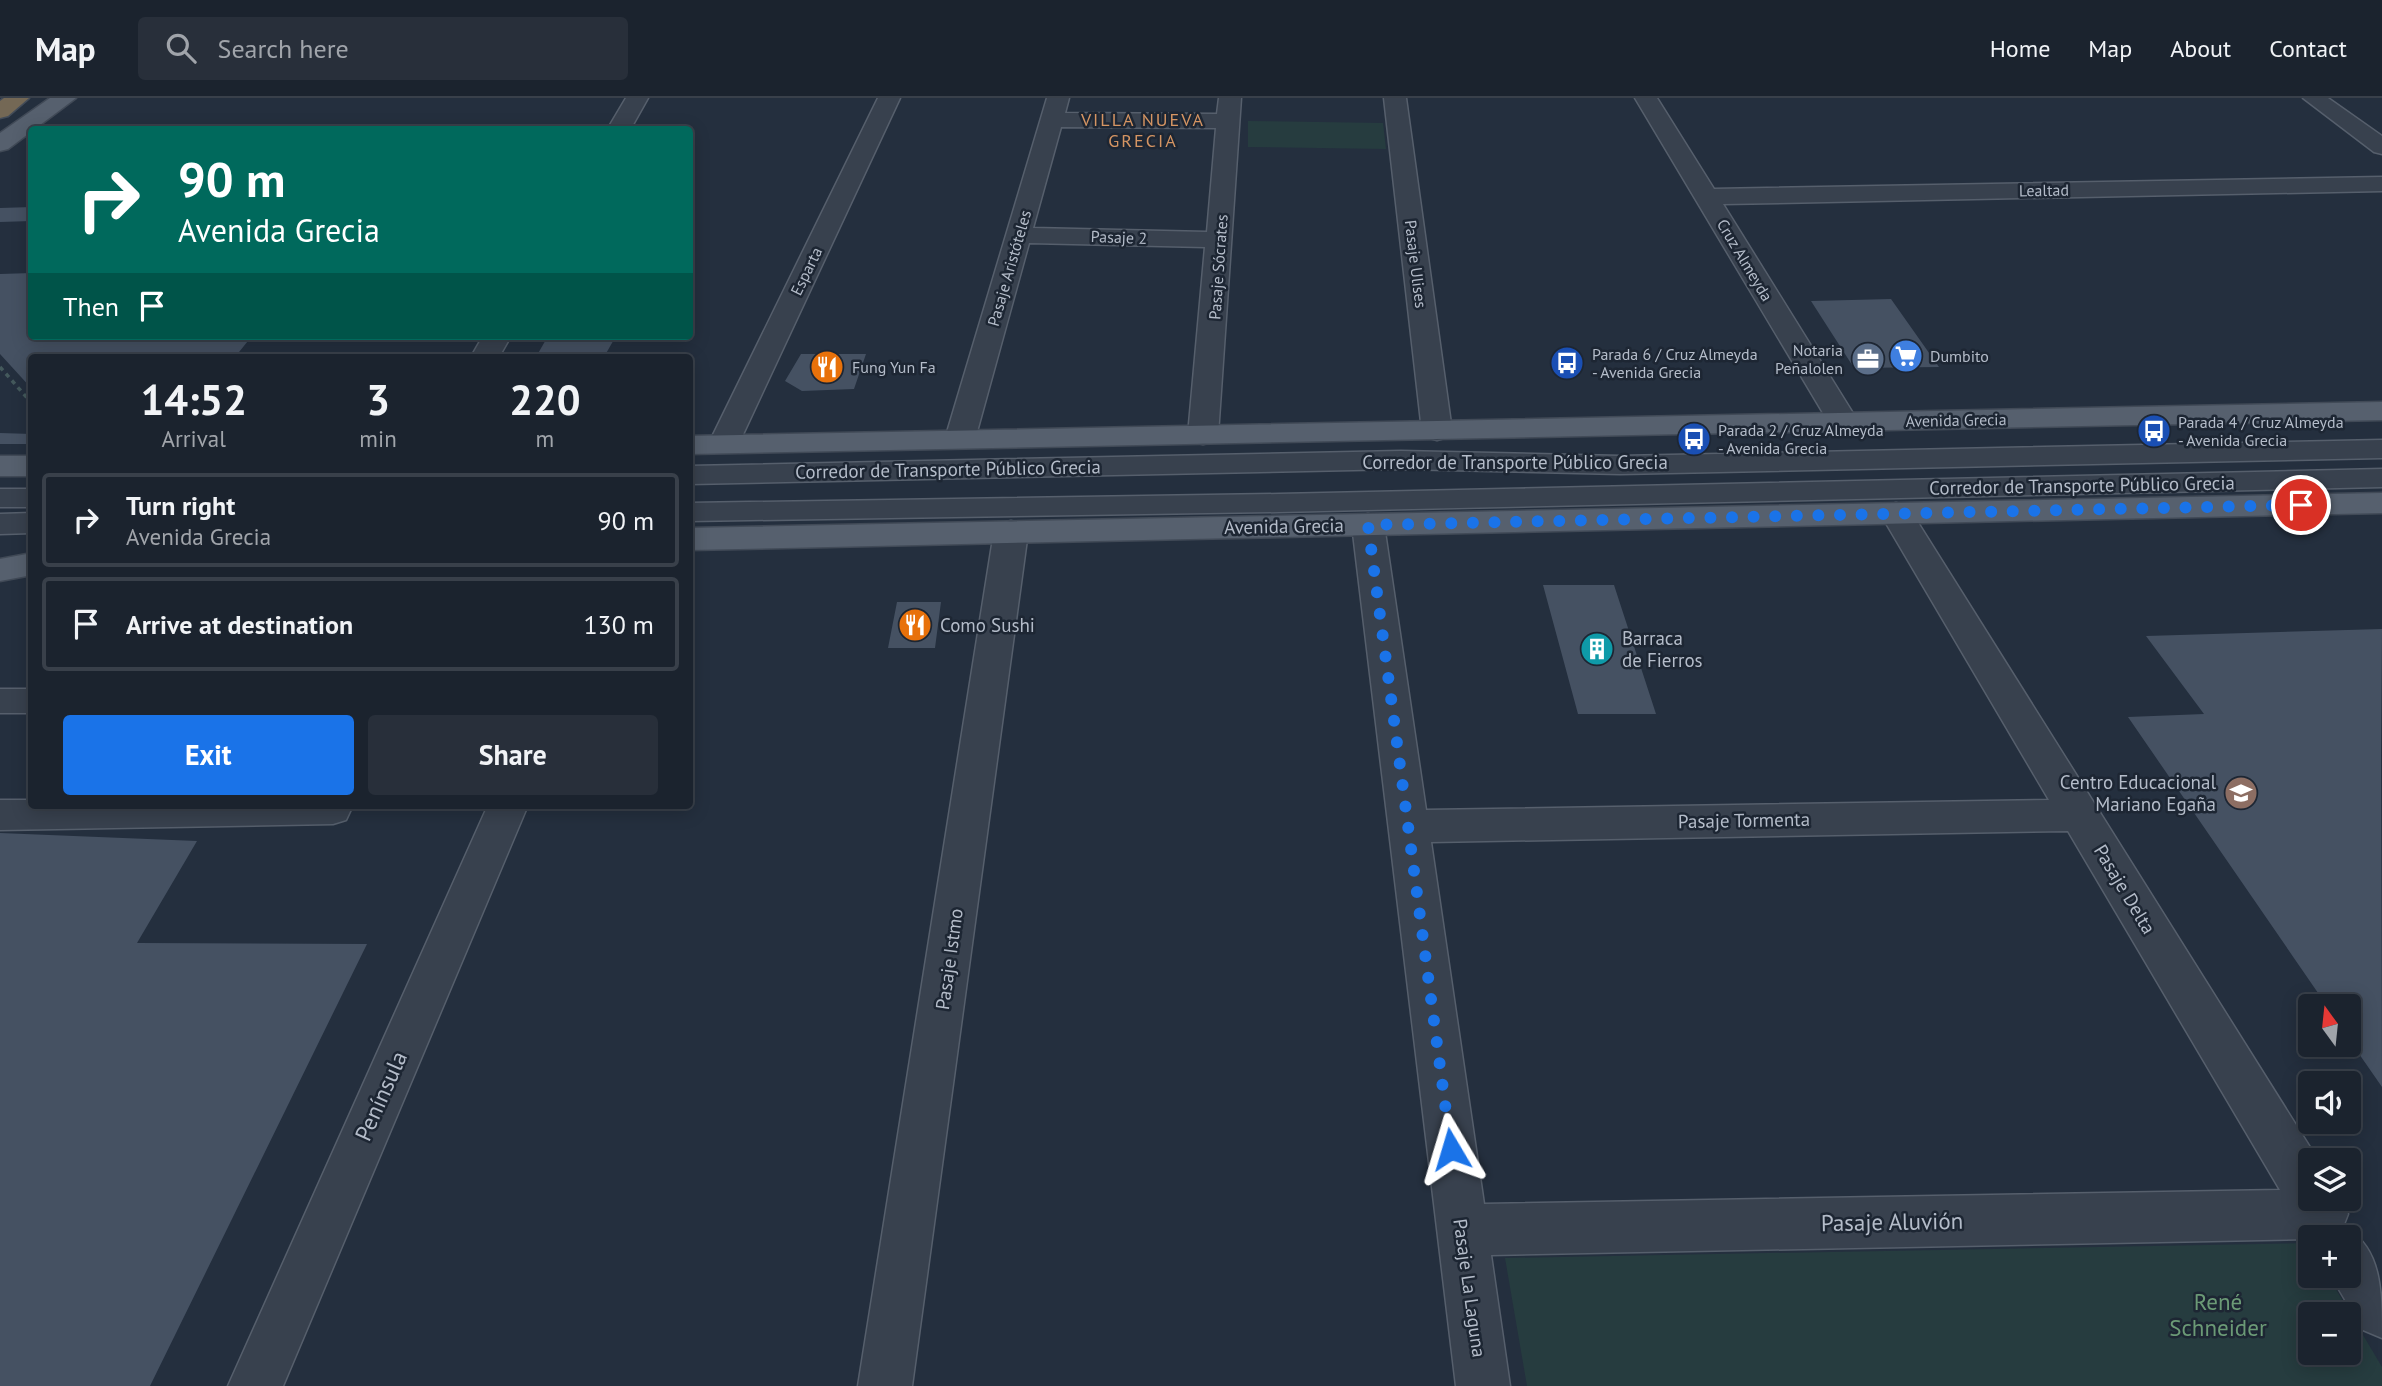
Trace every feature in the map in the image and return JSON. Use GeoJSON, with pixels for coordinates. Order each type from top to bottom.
{"type":"FeatureCollection","features":[{"type":"Feature","properties":{"kind":"highway"},"geometry":{"type":"LineString","coordinates":[[0,111],[18,98]]}},
{"type":"Feature","properties":{"kind":"main road"},"geometry":{"type":"LineString","coordinates":[[0,144],[65,98]]}},
{"type":"Feature","properties":{"kind":"main road","name":"Avenida Grecia"},"geometry":{"type":"LineString","coordinates":[[693,444],[2382,411]]}},
{"type":"Feature","properties":{"kind":"main road"},"geometry":{"type":"LineString","coordinates":[[0,466],[28,466]]}},
{"type":"Feature","properties":{"kind":"main road","name":"Avenida Grecia"},"geometry":{"type":"LineString","coordinates":[[693,539],[2382,503]]}},
{"type":"Feature","properties":{"kind":"main road"},"geometry":{"type":"LineString","coordinates":[[0,570],[28,565]]}},
{"type":"Feature","properties":{"kind":"street"},"geometry":{"type":"LineString","coordinates":[[620,126],[637,98]]}},
{"type":"Feature","properties":{"kind":"street","name":"Esparta"},"geometry":{"type":"LineString","coordinates":[[724,443],[889,98]]}},
{"type":"Feature","properties":{"kind":"street","name":"Pasaje Ulises"},"geometry":{"type":"LineString","coordinates":[[1395,98],[1437,431]]}},
{"type":"Feature","properties":{"kind":"street","name":"Cruz Almeyda"},"geometry":{"type":"LineString","coordinates":[[1646,98],[1844,423]]}},
{"type":"Feature","properties":{"kind":"street"},"geometry":{"type":"LineString","coordinates":[[2314,98],[2382,147]]}},
{"type":"Feature","properties":{"kind":"street"},"geometry":{"type":"LineString","coordinates":[[1055,109],[1230,110]]}},
{"type":"Feature","properties":{"kind":"street","name":"Pasaje Aristóteles"},"geometry":{"type":"LineString","coordinates":[[960,439],[1055,109]]}},
{"type":"Feature","properties":{"kind":"street","name":"Pasaje Sócrates"},"geometry":{"type":"LineString","coordinates":[[1203,435],[1230,110]]}},
{"type":"Feature","properties":{"kind":"street","name":"Lealtad"},"geometry":{"type":"LineString","coordinates":[[1707,197],[2382,184]]}},
{"type":"Feature","properties":{"kind":"street","name":"Pasaje 2"},"geometry":{"type":"LineString","coordinates":[[1019,235],[1220,240]]}},
{"type":"Feature","properties":{"kind":"street","name":"Pasaje Delta"},"geometry":{"type":"LineString","coordinates":[[1896,513],[2382,1311]]}},
{"type":"Feature","properties":{"kind":"street","name":"Pasaje La Laguna"},"geometry":{"type":"LineString","coordinates":[[1368,525],[1483,1386]]}},
{"type":"Feature","properties":{"kind":"street","name":"Pasaje Istmo"},"geometry":{"type":"LineString","coordinates":[[885,1386],[1011,532]]}},
{"type":"Feature","properties":{"kind":"street","name":"Península"},"geometry":{"type":"LineString","coordinates":[[255,1386],[506,809]]}},
{"type":"Feature","properties":{"kind":"street","name":"Pasaje Tormenta"},"geometry":{"type":"LineString","coordinates":[[1408,826],[2079,815]]}},
{"type":"Feature","properties":{"kind":"street","name":"Pasaje Aluvión"},"geometry":{"type":"LineString","coordinates":[[1462,1230],[2326,1220]]}},
{"type":"Feature","properties":{"kind":"lane","name":"Corredor de Transporte Público Grecia"},"geometry":{"type":"LineString","coordinates":[[693,475],[1401,460],[1620,465],[2382,449]]}},
{"type":"Feature","properties":{"kind":"lane","name":"Corredor de Transporte Público Grecia"},"geometry":{"type":"LineString","coordinates":[[693,512],[1289,503],[2382,478]]}},
{"type":"Feature","properties":{"kind":"lane"},"geometry":{"type":"LineString","coordinates":[[0,498],[28,498]]}},
{"type":"Feature","properties":{"kind":"lane"},"geometry":{"type":"LineString","coordinates":[[0,524],[28,523]]}},
{"type":"Feature","properties":{"kind":"lane"},"geometry":{"type":"LineString","coordinates":[[0,701],[28,701]]}},
{"type":"Feature","properties":{"kind":"lane"},"geometry":{"type":"LineString","coordinates":[[0,815],[183,809]]}},
{"type":"Feature","properties":{"kind":"path"},"geometry":{"type":"LineString","coordinates":[[0,367],[28,399]]}},
{"type":"Feature","properties":{"kind":"green space"},"geometry":{"type":"Polygon","coordinates":[[[1248,121],[1383,123],[1386,149],[1248,147],[1248,121]]]}},
{"type":"Feature","properties":{"kind":"green space","name":"René Schneider"},"geometry":{"type":"Polygon","coordinates":[[[2298,1243],[2298,1288],[2335,1288],[2343,1302],[2298,1302],[2298,1365],[2361,1365],[2361,1332],[2382,1367],[2382,1386],[1527,1386],[1505,1258],[2298,1243]]]}},
{"type":"Feature","properties":{"kind":"building"},"geometry":{"type":"Polygon","coordinates":[[[28,207],[28,221],[0,222],[0,208],[28,207]]]}},
{"type":"Feature","properties":{"kind":"building"},"geometry":{"type":"Polygon","coordinates":[[[28,273],[28,340],[249,340],[237,354],[28,354],[28,385],[0,354],[0,274],[28,273]]]}},
{"type":"Feature","properties":{"kind":"building"},"geometry":{"type":"Polygon","coordinates":[[[1891,299],[1939,367],[1854,368],[1811,301],[1891,299]]]}},
{"type":"Feature","properties":{"kind":"building"},"geometry":{"type":"Polygon","coordinates":[[[546,340],[614,340],[606,354],[538,354],[546,340]]]}},
{"type":"Feature","properties":{"kind":"building","name":"Fung Yun Fa"},"geometry":{"type":"Polygon","coordinates":[[[801,354],[866,354],[854,389],[802,391],[785,381],[801,354]]]}},
{"type":"Feature","properties":{"kind":"building"},"geometry":{"type":"Polygon","coordinates":[[[0,433],[28,434],[28,444],[0,444],[0,433]]]}},
{"type":"Feature","properties":{"kind":"building","name":"Barraca de Fierros"},"geometry":{"type":"Polygon","coordinates":[[[1543,585],[1614,585],[1656,714],[1578,714],[1543,585]]]}},
{"type":"Feature","properties":{"kind":"building","name":"Como Sushi"},"geometry":{"type":"Polygon","coordinates":[[[897,602],[941,602],[935,648],[888,648],[897,602]]]}},
{"type":"Feature","properties":{"kind":"building"},"geometry":{"type":"Polygon","coordinates":[[[2382,629],[2382,1087],[2361,1057],[2361,994],[2319,994],[2128,717],[2204,714],[2146,636],[2382,629]]]}},
{"type":"Feature","properties":{"kind":"building"},"geometry":{"type":"Polygon","coordinates":[[[0,833],[197,841],[137,943],[367,944],[150,1386],[0,1386],[0,833]]]}},
{"type":"Feature","properties":{"kind":"place","name":"Dumbito"},"geometry":{"type":"Point","coordinates":[1906,356]}},
{"type":"Feature","properties":{"kind":"place","name":"Notaria Peñalolen"},"geometry":{"type":"Point","coordinates":[1868,359]}},
{"type":"Feature","properties":{"kind":"place","name":"Parada 6 / Cruz Almeyda - Avenida Grecia"},"geometry":{"type":"Point","coordinates":[1567,363]}},
{"type":"Feature","properties":{"kind":"place","name":"Fung Yun Fa"},"geometry":{"type":"Point","coordinates":[827,367]}},
{"type":"Feature","properties":{"kind":"place","name":"Parada 4 / Cruz Almeyda - Avenida Grecia"},"geometry":{"type":"Point","coordinates":[2154,431]}},
{"type":"Feature","properties":{"kind":"place","name":"Parada 2 / Cruz Almeyda - Avenida Grecia"},"geometry":{"type":"Point","coordinates":[1694,439]}},
{"type":"Feature","properties":{"kind":"place","name":"Como Sushi"},"geometry":{"type":"Point","coordinates":[915,625]}},
{"type":"Feature","properties":{"kind":"place","name":"Barraca de Fierros"},"geometry":{"type":"Point","coordinates":[1597,649]}},
{"type":"Feature","properties":{"kind":"place","name":"Centro Educacional Mariano Egaña"},"geometry":{"type":"Point","coordinates":[2241,793]}},
{"type":"Feature","properties":{"kind":"district","name":"VILLA NUEVA GRECIA"},"geometry":{"type":"Point","coordinates":[1143,130]}},
{"type":"Feature","properties":{"kind":"route"},"geometry":{"type":"LineString","coordinates":[[1451,1149],[1368,525],[2301,505]]}}]}
